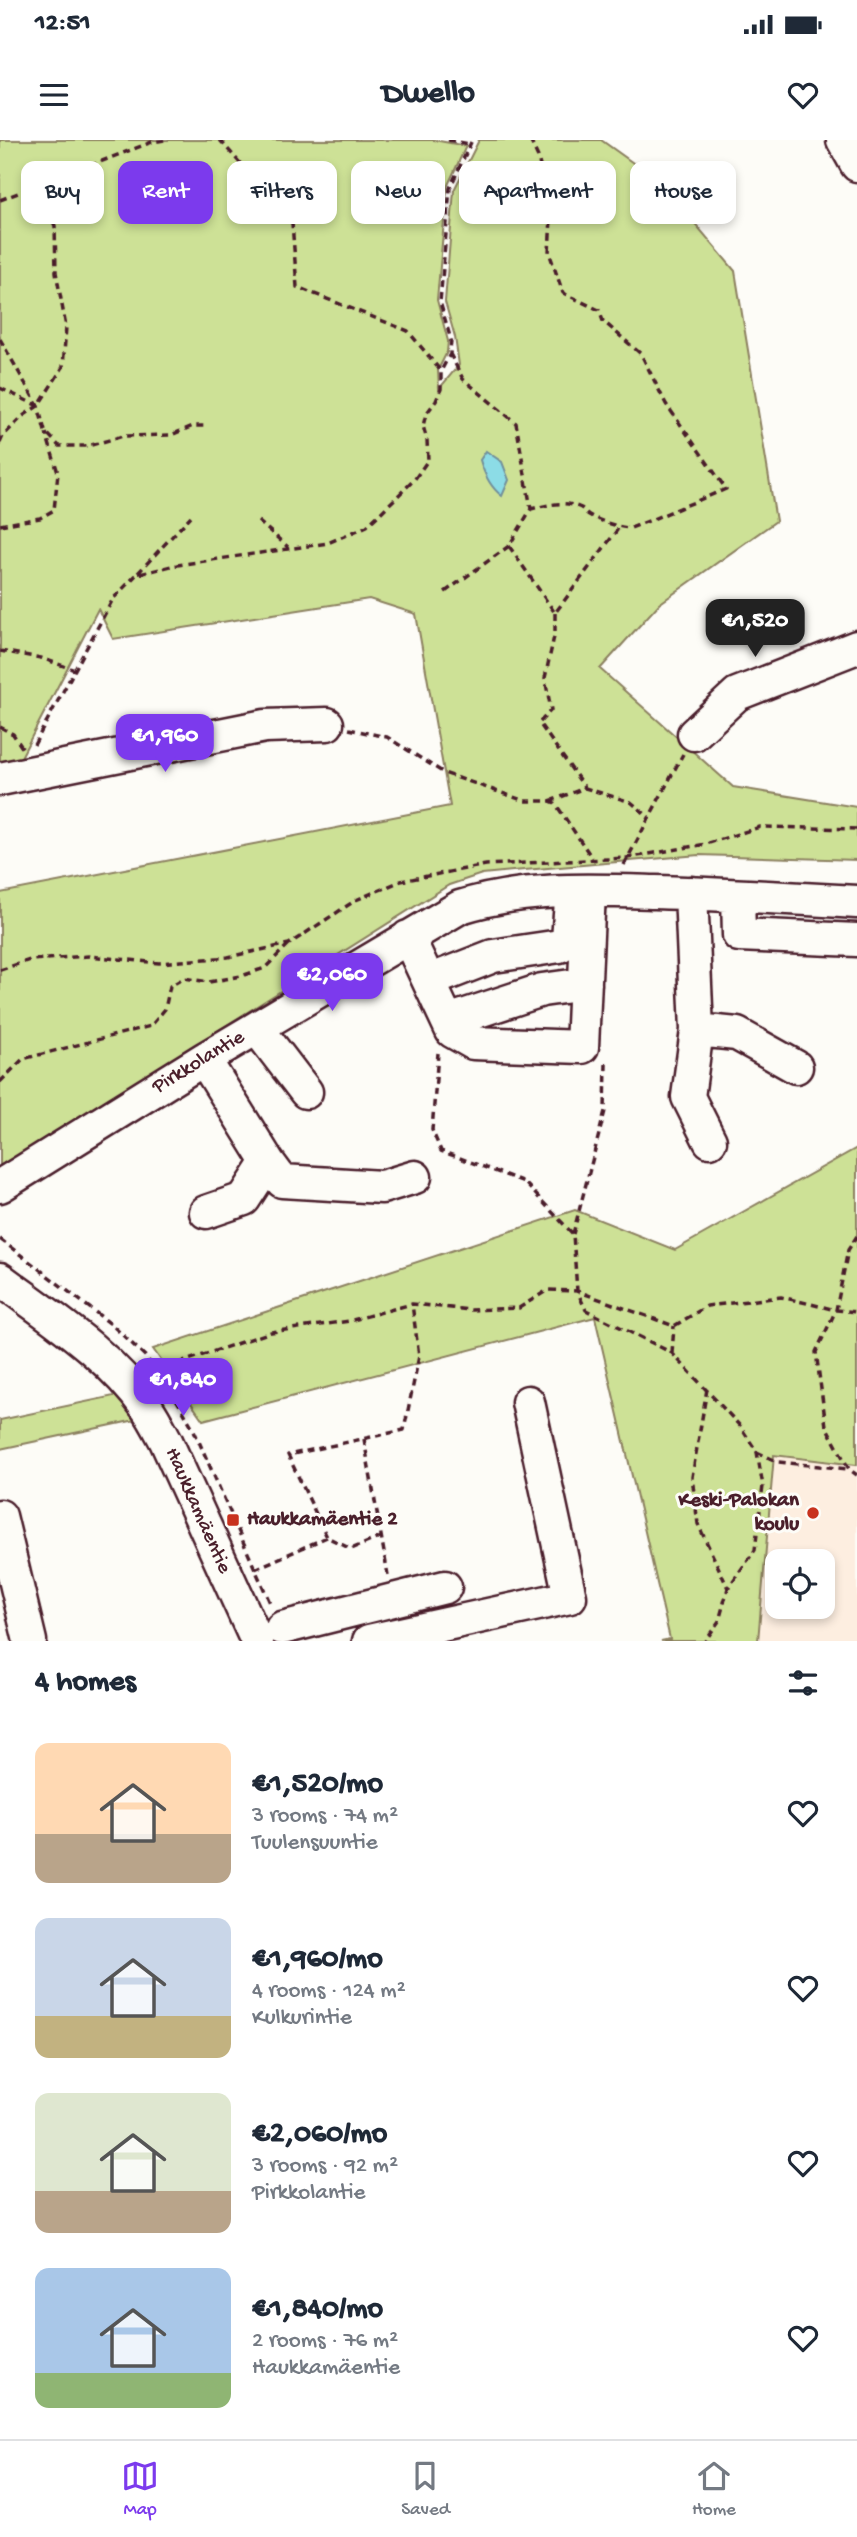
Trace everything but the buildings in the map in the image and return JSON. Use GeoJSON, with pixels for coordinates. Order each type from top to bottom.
{"type":"FeatureCollection","features":[{"type":"Feature","properties":{"kind":"street"},"geometry":{"type":"LineString","coordinates":[[843,140],[857,165]]}},
{"type":"Feature","properties":{"kind":"street"},"geometry":{"type":"LineString","coordinates":[[694,734],[737,694],[857,647]]}},
{"type":"Feature","properties":{"kind":"street"},"geometry":{"type":"LineString","coordinates":[[15,771],[265,726],[327,724]]}},
{"type":"Feature","properties":{"kind":"street"},"geometry":{"type":"LineString","coordinates":[[429,981],[493,956],[560,946],[568,939],[580,891]]}},
{"type":"Feature","properties":{"kind":"street"},"geometry":{"type":"LineString","coordinates":[[408,937],[453,1031],[472,1043],[582,1047],[585,984],[580,891]]}},
{"type":"Feature","properties":{"kind":"street","name":"Pirkkolantie"},"geometry":{"type":"LineString","coordinates":[[0,1186],[204,1059],[408,937],[460,907],[490,897],[524,892],[580,891],[738,895],[857,902]]}},
{"type":"Feature","properties":{"kind":"street"},"geometry":{"type":"LineString","coordinates":[[686,893],[697,1030],[688,1097],[710,1140]]}},
{"type":"Feature","properties":{"kind":"street"},"geometry":{"type":"LineString","coordinates":[[738,895],[739,935],[857,940]]}},
{"type":"Feature","properties":{"kind":"street"},"geometry":{"type":"LineString","coordinates":[[448,1021],[542,990],[585,984]]}},
{"type":"Feature","properties":{"kind":"street"},"geometry":{"type":"LineString","coordinates":[[257,1028],[306,1092]]}},
{"type":"Feature","properties":{"kind":"street"},"geometry":{"type":"LineString","coordinates":[[697,1030],[737,1034],[796,1067]]}},
{"type":"Feature","properties":{"kind":"street"},"geometry":{"type":"LineString","coordinates":[[204,1059],[282,1181],[382,1187],[415,1177]]}},
{"type":"Feature","properties":{"kind":"street"},"geometry":{"type":"LineString","coordinates":[[206,1212],[244,1199],[268,1162]]}},
{"type":"Feature","properties":{"kind":"street","name":"Haukkamäentie"},"geometry":{"type":"LineString","coordinates":[[0,1279],[91,1347],[126,1381],[148,1409],[269,1634]]}},
{"type":"Feature","properties":{"kind":"street"},"geometry":{"type":"LineString","coordinates":[[369,1641],[570,1597],[528,1402]]}},
{"type":"Feature","properties":{"kind":"street"},"geometry":{"type":"LineString","coordinates":[[0,1516],[30,1641]]}},
{"type":"Feature","properties":{"kind":"street"},"geometry":{"type":"LineString","coordinates":[[269,1634],[445,1587]]}},
{"type":"Feature","properties":{"kind":"path"},"geometry":{"type":"LineString","coordinates":[[102,161],[152,142],[165,140]]}},
{"type":"Feature","properties":{"kind":"path"},"geometry":{"type":"LineString","coordinates":[[220,140],[292,223],[297,287],[408,331],[441,371]]}},
{"type":"Feature","properties":{"kind":"path"},"geometry":{"type":"LineString","coordinates":[[136,575],[171,566],[328,543],[367,526],[414,480],[428,460],[423,426],[426,414],[441,389],[441,371],[450,354],[451,341],[440,302],[450,188],[471,142],[448,140]]}},
{"type":"Feature","properties":{"kind":"path"},"geometry":{"type":"LineString","coordinates":[[530,140],[538,157],[551,218],[550,252],[563,293],[599,310],[603,321],[641,354],[666,404],[726,489],[631,528],[618,528],[609,522],[591,517],[580,507],[558,503],[531,509]]}},
{"type":"Feature","properties":{"kind":"path"},"geometry":{"type":"LineString","coordinates":[[0,200],[21,192]]}},
{"type":"Feature","properties":{"kind":"path"},"geometry":{"type":"LineString","coordinates":[[0,443],[3,436],[23,416],[38,406],[63,367],[66,327],[56,272],[54,224]]}},
{"type":"Feature","properties":{"kind":"path"},"geometry":{"type":"LineString","coordinates":[[0,339],[38,406],[58,472],[54,510],[40,519],[0,525]]}},
{"type":"Feature","properties":{"kind":"path"},"geometry":{"type":"LineString","coordinates":[[445,592],[509,546],[531,509],[516,423],[463,379],[450,354]]}},
{"type":"Feature","properties":{"kind":"path"},"geometry":{"type":"LineString","coordinates":[[0,388],[38,406]]}},
{"type":"Feature","properties":{"kind":"path"},"geometry":{"type":"LineString","coordinates":[[45,431],[60,446],[88,446],[123,436],[171,435],[192,426],[205,426]]}},
{"type":"Feature","properties":{"kind":"path"},"geometry":{"type":"LineString","coordinates":[[15,771],[75,670],[113,599],[191,516]]}},
{"type":"Feature","properties":{"kind":"path"},"geometry":{"type":"LineString","coordinates":[[258,521],[289,548]]}},
{"type":"Feature","properties":{"kind":"path"},"geometry":{"type":"LineString","coordinates":[[555,613],[618,528]]}},
{"type":"Feature","properties":{"kind":"path"},"geometry":{"type":"LineString","coordinates":[[509,546],[555,613],[555,632],[545,678],[551,710],[539,723],[586,788],[631,802],[649,817]]}},
{"type":"Feature","properties":{"kind":"path"},"geometry":{"type":"LineString","coordinates":[[0,651],[41,659],[75,670]]}},
{"type":"Feature","properties":{"kind":"path"},"geometry":{"type":"LineString","coordinates":[[327,724],[387,737],[444,773],[525,801],[550,801],[586,788]]}},
{"type":"Feature","properties":{"kind":"path"},"geometry":{"type":"LineString","coordinates":[[0,727],[13,734],[15,771]]}},
{"type":"Feature","properties":{"kind":"path"},"geometry":{"type":"LineString","coordinates":[[627,858],[694,734]]}},
{"type":"Feature","properties":{"kind":"path"},"geometry":{"type":"LineString","coordinates":[[550,801],[555,803],[592,858]]}},
{"type":"Feature","properties":{"kind":"path"},"geometry":{"type":"LineString","coordinates":[[0,1082],[23,1059],[151,1026],[165,1009],[170,986],[184,978],[209,982],[265,968],[289,944],[356,900],[401,881],[486,865],[627,858],[706,844],[760,827],[857,829]]}},
{"type":"Feature","properties":{"kind":"path"},"geometry":{"type":"LineString","coordinates":[[0,970],[30,960],[89,956],[159,963],[187,961],[228,957],[289,944]]}},
{"type":"Feature","properties":{"kind":"path"},"geometry":{"type":"LineString","coordinates":[[448,1021],[438,1049],[432,1130],[441,1151],[524,1182],[573,1234]]}},
{"type":"Feature","properties":{"kind":"path"},"geometry":{"type":"LineString","coordinates":[[582,1047],[606,1064],[605,1111],[573,1234],[577,1291],[586,1310],[672,1353],[740,1426],[757,1452],[763,1486],[755,1550],[728,1588],[719,1620],[705,1641]]}},
{"type":"Feature","properties":{"kind":"path"},"geometry":{"type":"LineString","coordinates":[[857,1237],[848,1250],[836,1310],[816,1352],[826,1426],[849,1469],[857,1475]]}},
{"type":"Feature","properties":{"kind":"path"},"geometry":{"type":"LineString","coordinates":[[156,1370],[271,1332],[349,1321],[412,1304],[471,1310],[519,1308],[548,1290],[577,1291],[674,1326]]}},
{"type":"Feature","properties":{"kind":"path"},"geometry":{"type":"LineString","coordinates":[[674,1326],[707,1306],[781,1297],[836,1310],[857,1312]]}},
{"type":"Feature","properties":{"kind":"path"},"geometry":{"type":"LineString","coordinates":[[381,1537],[351,1549],[327,1537],[288,1455],[404,1430],[419,1356],[412,1304]]}},
{"type":"Feature","properties":{"kind":"path"},"geometry":{"type":"LineString","coordinates":[[672,1353],[674,1326]]}},
{"type":"Feature","properties":{"kind":"path"},"geometry":{"type":"LineString","coordinates":[[707,1389],[692,1477],[698,1524],[728,1588]]}},
{"type":"Feature","properties":{"kind":"path"},"geometry":{"type":"LineString","coordinates":[[364,1439],[392,1600]]}},
{"type":"Feature","properties":{"kind":"path"},"geometry":{"type":"LineString","coordinates":[[757,1452],[778,1462],[849,1469]]}},
{"type":"Feature","properties":{"kind":"path"},"geometry":{"type":"LineString","coordinates":[[255,1569],[327,1537]]}},
{"type":"Feature","properties":{"kind":"shaded area","name":"Keski-Palokan koulu"},"geometry":{"type":"Polygon","coordinates":[[[774,1455],[857,1465],[857,1641],[758,1641],[765,1560],[765,1619],[835,1619],[835,1549],[766,1549],[774,1455]]]}},
{"type":"Feature","properties":{"kind":"green space"},"geometry":{"type":"Polygon","coordinates":[[[0,140],[434,140],[466,146],[447,187],[445,210],[445,161],[351,161],[351,224],[444,224],[437,300],[448,341],[447,352],[438,370],[439,389],[459,365],[455,337],[445,302],[454,190],[459,180],[459,224],[616,224],[616,161],[468,161],[479,140],[601,140],[630,161],[630,224],[695,224],[735,271],[776,521],[659,604],[600,669],[733,787],[857,807],[857,860],[699,855],[482,874],[449,885],[0,1168],[0,893],[450,806],[416,614],[369,599],[113,639],[98,609],[18,763],[0,765],[0,140]]]}},
{"type":"Feature","properties":{"kind":"green space"},"geometry":{"type":"Polygon","coordinates":[[[857,1148],[857,1465],[774,1455],[758,1641],[661,1641],[670,1639],[595,1317],[203,1420],[153,1349],[575,1210],[675,1250],[857,1148]]]}},
{"type":"Feature","properties":{"kind":"green space"},"geometry":{"type":"Polygon","coordinates":[[[123,1394],[140,1419],[0,1449],[0,1420],[123,1394]]]}},
{"type":"Feature","properties":{"kind":"water"},"geometry":{"type":"Polygon","coordinates":[[[486,451],[502,462],[509,480],[502,496],[491,484],[480,460],[486,451]]]}},
{"type":"Feature","properties":{"kind":"place","name":"Keski-Palokan koulu"},"geometry":{"type":"Point","coordinates":[813,1513]}},
{"type":"Feature","properties":{"kind":"place","name":"Haukkamäentie 2"},"geometry":{"type":"Point","coordinates":[233,1520]}}]}
